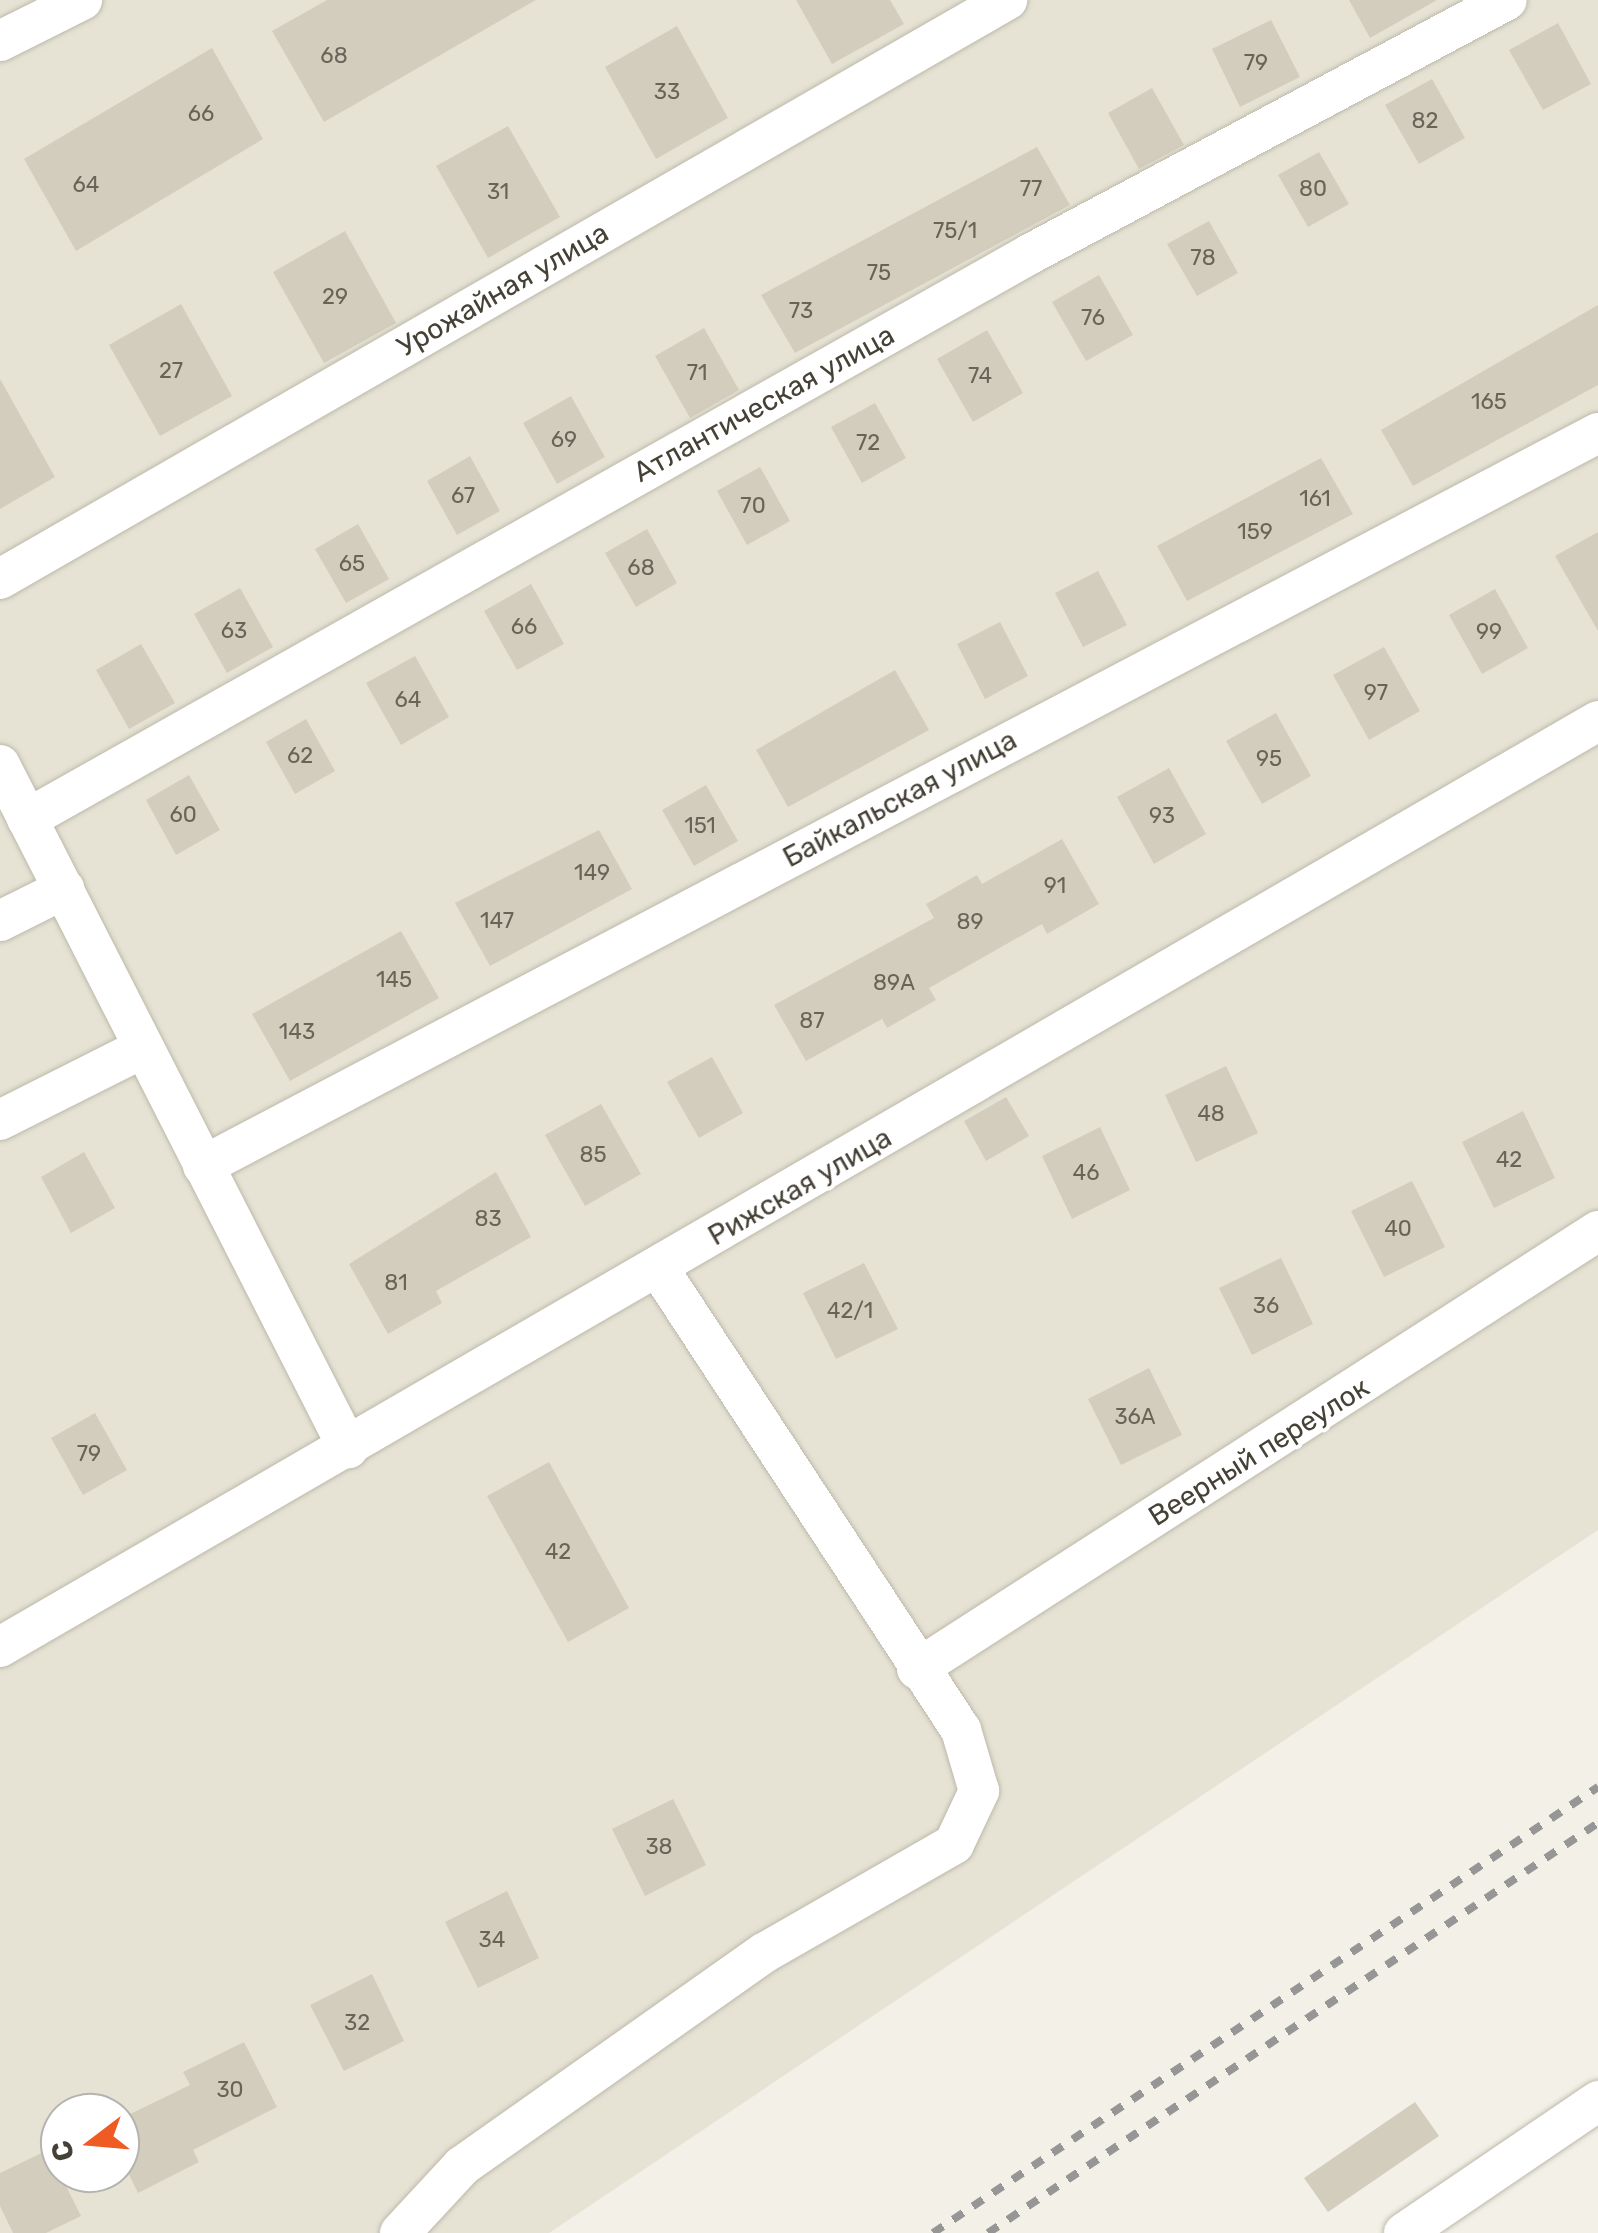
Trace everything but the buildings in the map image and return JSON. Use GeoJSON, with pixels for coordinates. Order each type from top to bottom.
{"type":"FeatureCollection","features":[{"type":"Feature","properties":{"kind":"street"},"geometry":{"type":"LineString","coordinates":[[0,41],[82,0]]}},
{"type":"Feature","properties":{"kind":"street","name":"Урожайная улица"},"geometry":{"type":"LineString","coordinates":[[0,580],[1007,0]]}},
{"type":"Feature","properties":{"kind":"street","name":"Атлантическая улица"},"geometry":{"type":"LineString","coordinates":[[27,819],[1030,254],[1507,0]]}},
{"type":"Feature","properties":{"kind":"street","name":"Байкальская улица"},"geometry":{"type":"LineString","coordinates":[[203,1166],[1598,432]]}},
{"type":"Feature","properties":{"kind":"street","name":"Рижская улица"},"geometry":{"type":"LineString","coordinates":[[0,1646],[660,1269],[1598,721]]}},
{"type":"Feature","properties":{"kind":"street"},"geometry":{"type":"LineString","coordinates":[[0,765],[348,1448]]}},
{"type":"Feature","properties":{"kind":"street"},"geometry":{"type":"LineString","coordinates":[[0,921],[64,889]]}},
{"type":"Feature","properties":{"kind":"street"},"geometry":{"type":"LineString","coordinates":[[0,1120],[143,1048]]}},
{"type":"Feature","properties":{"kind":"street","name":"Веерный переулок"},"geometry":{"type":"LineString","coordinates":[[917,1669],[1598,1230]]}},
{"type":"Feature","properties":{"kind":"street"},"geometry":{"type":"LineString","coordinates":[[400,2233],[462,2166],[716,1986],[832,1908],[954,1844],[978,1791],[961,1730],[917,1669],[660,1269]]}},
{"type":"Feature","properties":{"kind":"street"},"geometry":{"type":"LineString","coordinates":[[1404,2233],[1598,2101]]}},
{"type":"Feature","properties":{"kind":"shaded area"},"geometry":{"type":"Polygon","coordinates":[[[0,0],[1598,0],[1598,1530],[549,2233],[0,2233],[0,0]]]}},
{"type":"Feature","properties":{"kind":"railway"},"geometry":{"type":"LineString","coordinates":[[933,2233],[1598,1787]]}},
{"type":"Feature","properties":{"kind":"railway"},"geometry":{"type":"LineString","coordinates":[[988,2233],[1598,1823]]}}]}
